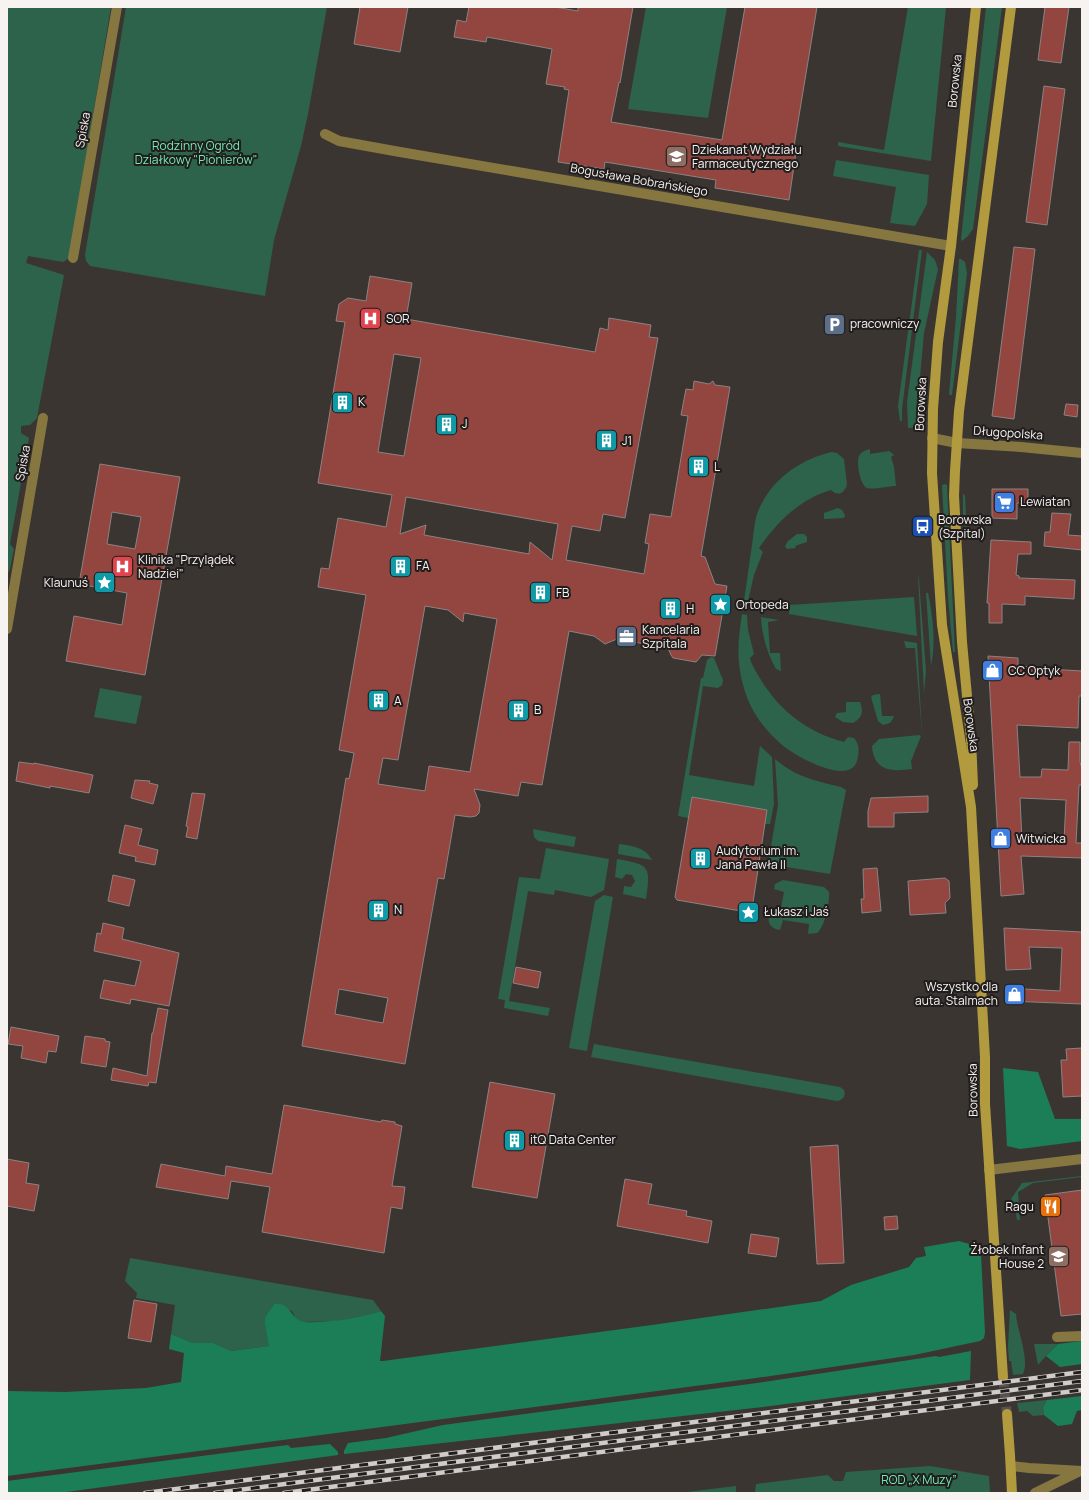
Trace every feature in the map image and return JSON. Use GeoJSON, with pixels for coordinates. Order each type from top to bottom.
{"type":"FeatureCollection","features":[{"type":"Feature","properties":{"kind":"street","name":"Spiska"},"geometry":{"type":"LineString","coordinates":[[73,258],[117,7]]}},
{"type":"Feature","properties":{"kind":"street","name":"Borowska"},"geometry":{"type":"LineString","coordinates":[[976,7],[951,246],[938,342],[932,438],[932,473],[942,625],[971,802],[985,1057],[985,1104],[1003,1377]]}},
{"type":"Feature","properties":{"kind":"street","name":"Borowska"},"geometry":{"type":"LineString","coordinates":[[971,802],[973,794],[971,746],[962,642],[954,496],[957,443],[964,372],[1011,7]]}},
{"type":"Feature","properties":{"kind":"street","name":"Bogusława Bobrańskiego"},"geometry":{"type":"LineString","coordinates":[[325,134],[339,141],[951,246]]}},
{"type":"Feature","properties":{"kind":"street","name":"Spiska"},"geometry":{"type":"LineString","coordinates":[[7,630],[10,590],[43,418]]}},
{"type":"Feature","properties":{"kind":"street","name":"Długopolska"},"geometry":{"type":"LineString","coordinates":[[932,438],[957,443],[998,445],[1082,453]]}},
{"type":"Feature","properties":{"kind":"street"},"geometry":{"type":"LineString","coordinates":[[989,1170],[1082,1159]]}},
{"type":"Feature","properties":{"kind":"street"},"geometry":{"type":"LineString","coordinates":[[1057,1338],[1082,1336]]}},
{"type":"Feature","properties":{"kind":"street"},"geometry":{"type":"LineString","coordinates":[[1007,1414],[1012,1493]]}},
{"type":"Feature","properties":{"kind":"street"},"geometry":{"type":"LineString","coordinates":[[1011,1466],[1080,1471]]}},
{"type":"Feature","properties":{"kind":"street"},"geometry":{"type":"LineString","coordinates":[[1035,1493],[1080,1471]]}},
{"type":"Feature","properties":{"kind":"green space"},"geometry":{"type":"Polygon","coordinates":[[[7,7],[111,7],[69,258],[63,262],[28,256],[26,263],[64,275],[37,418],[30,425],[21,426],[21,433],[29,438],[10,544],[14,549],[10,569],[7,575],[7,7]]]}},
{"type":"Feature","properties":{"kind":"green space","name":"Rodzinny Ogród Działkowy \"Pionierów\""},"geometry":{"type":"Polygon","coordinates":[[[126,7],[327,7],[308,114],[301,146],[274,240],[265,296],[90,266],[86,261],[85,255],[126,7]]]}},
{"type":"Feature","properties":{"kind":"green space"},"geometry":{"type":"Polygon","coordinates":[[[646,7],[727,7],[708,118],[628,109],[646,7]]]}},
{"type":"Feature","properties":{"kind":"green space"},"geometry":{"type":"Polygon","coordinates":[[[908,7],[946,7],[931,161],[838,146],[838,142],[884,150],[908,7]]]}},
{"type":"Feature","properties":{"kind":"green space"},"geometry":{"type":"Polygon","coordinates":[[[986,7],[1002,7],[973,229],[962,241],[961,239],[986,7]]]}},
{"type":"Feature","properties":{"kind":"green space"},"geometry":{"type":"Polygon","coordinates":[[[836,160],[929,175],[927,204],[915,226],[890,223],[896,187],[833,176],[836,160]]]}},
{"type":"Feature","properties":{"kind":"green space"},"geometry":{"type":"Polygon","coordinates":[[[919,250],[922,250],[902,409],[902,421],[900,421],[898,406],[919,250]]]}},
{"type":"Feature","properties":{"kind":"green space"},"geometry":{"type":"Polygon","coordinates":[[[927,252],[935,260],[938,269],[924,333],[919,388],[918,424],[914,427],[908,428],[907,402],[927,252]]]}},
{"type":"Feature","properties":{"kind":"green space"},"geometry":{"type":"Polygon","coordinates":[[[959,259],[965,262],[967,273],[952,395],[950,395],[949,394],[956,317],[959,259]]]}},
{"type":"Feature","properties":{"kind":"green space"},"geometry":{"type":"Polygon","coordinates":[[[870,449],[870,454],[889,451],[894,455],[891,457],[894,467],[896,486],[873,489],[867,488],[862,483],[859,473],[858,459],[861,453],[870,449]]]}},
{"type":"Feature","properties":{"kind":"green space"},"geometry":{"type":"Polygon","coordinates":[[[832,452],[837,453],[844,459],[847,484],[845,490],[839,494],[831,490],[809,499],[799,505],[773,529],[759,548],[763,552],[754,575],[748,601],[744,601],[755,522],[757,513],[765,498],[780,480],[799,465],[820,455],[832,452]]]}},
{"type":"Feature","properties":{"kind":"green space"},"geometry":{"type":"Polygon","coordinates":[[[942,485],[947,485],[955,652],[953,652],[948,597],[942,485]]]}},
{"type":"Feature","properties":{"kind":"green space"},"geometry":{"type":"Polygon","coordinates":[[[963,493],[965,496],[966,537],[963,514],[963,493]]]}},
{"type":"Feature","properties":{"kind":"green space"},"geometry":{"type":"Polygon","coordinates":[[[838,508],[842,510],[845,515],[844,518],[824,519],[824,513],[838,508]]]}},
{"type":"Feature","properties":{"kind":"green space"},"geometry":{"type":"Polygon","coordinates":[[[797,534],[804,534],[807,537],[807,542],[795,546],[796,548],[787,549],[785,546],[788,541],[797,534]]]}},
{"type":"Feature","properties":{"kind":"green space"},"geometry":{"type":"Polygon","coordinates":[[[918,575],[926,671],[924,693],[918,575]]]}},
{"type":"Feature","properties":{"kind":"green space"},"geometry":{"type":"Polygon","coordinates":[[[926,593],[928,593],[930,602],[933,630],[933,657],[931,666],[926,593]]]}},
{"type":"Feature","properties":{"kind":"green space"},"geometry":{"type":"Polygon","coordinates":[[[914,597],[917,636],[789,614],[789,605],[914,597]]]}},
{"type":"Feature","properties":{"kind":"green space"},"geometry":{"type":"Polygon","coordinates":[[[742,614],[747,615],[748,630],[754,654],[750,658],[751,662],[768,690],[788,713],[814,730],[828,737],[844,742],[848,737],[854,738],[859,752],[857,761],[852,768],[843,771],[833,770],[808,761],[781,744],[766,729],[758,718],[748,700],[741,678],[739,637],[742,614]]]}},
{"type":"Feature","properties":{"kind":"green space"},"geometry":{"type":"Polygon","coordinates":[[[761,617],[779,620],[768,622],[770,653],[780,653],[781,671],[776,669],[768,650],[762,630],[761,617]]]}},
{"type":"Feature","properties":{"kind":"green space"},"geometry":{"type":"Polygon","coordinates":[[[904,641],[917,643],[922,734],[915,648],[906,648],[904,641]]]}},
{"type":"Feature","properties":{"kind":"green space"},"geometry":{"type":"Polygon","coordinates":[[[711,657],[714,658],[723,680],[722,685],[718,688],[703,686],[689,775],[754,786],[760,746],[772,757],[774,804],[770,824],[764,824],[692,798],[688,818],[678,816],[701,678],[703,678],[707,660],[711,657]]]}},
{"type":"Feature","properties":{"kind":"green space"},"geometry":{"type":"Polygon","coordinates":[[[100,688],[142,696],[136,724],[94,717],[100,688]]]}},
{"type":"Feature","properties":{"kind":"green space"},"geometry":{"type":"Polygon","coordinates":[[[880,694],[882,716],[894,717],[890,723],[883,725],[878,721],[871,697],[873,695],[880,694]]]}},
{"type":"Feature","properties":{"kind":"green space"},"geometry":{"type":"Polygon","coordinates":[[[846,702],[860,702],[862,712],[860,717],[853,723],[843,722],[835,717],[837,713],[846,712],[846,702]]]}},
{"type":"Feature","properties":{"kind":"green space"},"geometry":{"type":"Polygon","coordinates":[[[921,736],[911,761],[912,769],[891,770],[880,765],[876,761],[872,746],[879,739],[921,736]]]}},
{"type":"Feature","properties":{"kind":"green space"},"geometry":{"type":"Polygon","coordinates":[[[775,759],[798,774],[841,787],[846,790],[830,874],[768,864],[778,805],[775,759]]]}},
{"type":"Feature","properties":{"kind":"green space"},"geometry":{"type":"Polygon","coordinates":[[[533,829],[576,837],[574,847],[538,841],[534,837],[533,829]]]}},
{"type":"Feature","properties":{"kind":"green space"},"geometry":{"type":"Polygon","coordinates":[[[619,844],[642,850],[646,852],[652,860],[618,854],[619,844]]]}},
{"type":"Feature","properties":{"kind":"green space"},"geometry":{"type":"Polygon","coordinates":[[[546,848],[609,859],[604,890],[591,897],[555,890],[554,895],[528,891],[509,1001],[550,1008],[548,1016],[504,1008],[505,1000],[498,999],[519,877],[540,879],[546,848]]]}},
{"type":"Feature","properties":{"kind":"green space"},"geometry":{"type":"Polygon","coordinates":[[[617,859],[636,863],[646,869],[648,873],[648,880],[646,899],[623,894],[624,886],[631,887],[635,881],[632,875],[626,874],[622,879],[615,877],[617,859]]]}},
{"type":"Feature","properties":{"kind":"green space"},"geometry":{"type":"Polygon","coordinates":[[[783,880],[824,887],[829,892],[829,902],[826,914],[820,930],[817,933],[808,934],[809,924],[783,920],[780,930],[773,928],[770,924],[769,916],[779,918],[784,892],[774,889],[775,884],[783,880]]]}},
{"type":"Feature","properties":{"kind":"green space"},"geometry":{"type":"Polygon","coordinates":[[[604,895],[613,897],[587,1051],[569,1048],[595,901],[604,895]]]}},
{"type":"Feature","properties":{"kind":"green space"},"geometry":{"type":"Polygon","coordinates":[[[594,1044],[840,1087],[845,1092],[842,1099],[837,1101],[591,1057],[594,1044]]]}},
{"type":"Feature","properties":{"kind":"green space"},"geometry":{"type":"Polygon","coordinates":[[[1003,1068],[1038,1072],[1055,1119],[1082,1119],[1082,1141],[1020,1149],[1007,1146],[1003,1068]]]}},
{"type":"Feature","properties":{"kind":"green space"},"geometry":{"type":"Polygon","coordinates":[[[1082,1176],[1033,1183],[1018,1192],[1020,1220],[1017,1220],[1015,1205],[1011,1199],[1022,1183],[1082,1176]]]}},
{"type":"Feature","properties":{"kind":"green space"},"geometry":{"type":"Polygon","coordinates":[[[959,1241],[976,1246],[981,1255],[985,1332],[984,1338],[980,1341],[914,1355],[756,1378],[7,1476],[7,1391],[65,1392],[146,1388],[181,1382],[184,1353],[169,1349],[171,1334],[193,1343],[213,1343],[231,1351],[269,1346],[265,1317],[274,1304],[284,1305],[295,1317],[303,1322],[325,1322],[349,1319],[381,1311],[385,1316],[380,1361],[383,1361],[821,1301],[851,1285],[909,1267],[916,1258],[926,1256],[924,1247],[959,1241]]]}},
{"type":"Feature","properties":{"kind":"green space"},"geometry":{"type":"Polygon","coordinates":[[[130,1258],[373,1300],[381,1311],[363,1317],[335,1321],[302,1322],[296,1319],[292,1311],[274,1304],[265,1317],[265,1325],[270,1346],[231,1351],[213,1343],[193,1343],[171,1334],[175,1305],[136,1298],[137,1293],[125,1281],[130,1258]]]}},
{"type":"Feature","properties":{"kind":"green space"},"geometry":{"type":"Polygon","coordinates":[[[1010,1310],[1016,1314],[1024,1353],[1025,1368],[1023,1374],[1013,1375],[1011,1361],[1009,1361],[1008,1347],[1010,1310]]]}},
{"type":"Feature","properties":{"kind":"green space"},"geometry":{"type":"Polygon","coordinates":[[[1082,1341],[1082,1364],[1060,1367],[1046,1356],[1058,1344],[1082,1341]]]}},
{"type":"Feature","properties":{"kind":"green space"},"geometry":{"type":"Polygon","coordinates":[[[1034,1344],[1058,1344],[1038,1365],[1034,1344]]]}},
{"type":"Feature","properties":{"kind":"green space"},"geometry":{"type":"Polygon","coordinates":[[[971,1351],[970,1380],[763,1407],[344,1454],[348,1443],[386,1438],[443,1425],[757,1383],[936,1356],[939,1357],[971,1351]]]}},
{"type":"Feature","properties":{"kind":"green space"},"geometry":{"type":"Polygon","coordinates":[[[1082,1396],[1082,1410],[1077,1411],[1072,1424],[1058,1426],[1044,1415],[1043,1407],[1047,1400],[1082,1396]]]}},
{"type":"Feature","properties":{"kind":"green space"},"geometry":{"type":"Polygon","coordinates":[[[1047,1400],[1043,1407],[1044,1415],[1033,1416],[1027,1411],[1019,1412],[1017,1403],[1047,1400]]]}},
{"type":"Feature","properties":{"kind":"green space"},"geometry":{"type":"Polygon","coordinates":[[[330,1444],[338,1452],[338,1455],[59,1493],[7,1493],[7,1481],[288,1445],[291,1448],[330,1444]]]}},
{"type":"Feature","properties":{"kind":"green space","name":"ROD „X Muzy”"},"geometry":{"type":"Polygon","coordinates":[[[930,1466],[989,1476],[990,1493],[755,1493],[756,1484],[828,1475],[834,1481],[843,1481],[846,1472],[930,1466]]]}},
{"type":"Feature","properties":{"kind":"green space"},"geometry":{"type":"Polygon","coordinates":[[[736,1486],[736,1493],[678,1493],[736,1486]]]}},
{"type":"Feature","properties":{"kind":"building"},"geometry":{"type":"Polygon","coordinates":[[[360,7],[408,7],[400,52],[354,44],[360,7]]]}},
{"type":"Feature","properties":{"kind":"building"},"geometry":{"type":"Polygon","coordinates":[[[469,7],[555,7],[578,11],[578,7],[633,7],[620,83],[619,82],[611,122],[722,140],[745,7],[817,7],[793,152],[796,152],[789,200],[715,188],[716,180],[605,162],[604,169],[558,162],[569,90],[564,89],[565,87],[546,84],[552,49],[487,37],[486,42],[454,37],[457,20],[466,22],[469,7]]]}},
{"type":"Feature","properties":{"kind":"building"},"geometry":{"type":"Polygon","coordinates":[[[1045,7],[1069,7],[1061,63],[1038,60],[1045,7]]]}},
{"type":"Feature","properties":{"kind":"building"},"geometry":{"type":"Polygon","coordinates":[[[1044,86],[1065,89],[1047,225],[1026,222],[1044,86]]]}},
{"type":"Feature","properties":{"kind":"building"},"geometry":{"type":"Polygon","coordinates":[[[1014,247],[1035,249],[1014,419],[992,416],[1014,247]]]}},
{"type":"Feature","properties":{"kind":"building"},"geometry":{"type":"Polygon","coordinates":[[[370,276],[412,283],[406,319],[595,352],[600,328],[608,330],[609,318],[651,325],[649,337],[658,338],[625,518],[603,514],[600,531],[572,526],[566,560],[644,574],[649,544],[645,543],[650,514],[671,517],[688,416],[681,415],[686,389],[693,390],[694,381],[709,384],[713,381],[715,385],[730,387],[701,556],[705,557],[715,584],[727,586],[715,656],[702,655],[696,662],[673,658],[668,648],[617,639],[605,644],[594,636],[569,631],[542,785],[521,782],[518,796],[474,789],[480,805],[479,813],[476,816],[470,817],[455,815],[444,879],[438,878],[405,1064],[302,1046],[346,778],[349,779],[354,753],[339,750],[366,595],[318,587],[321,568],[329,569],[338,518],[386,527],[392,495],[318,483],[345,322],[336,321],[339,304],[348,298],[366,301],[370,276]],[[394,354],[378,452],[404,456],[421,358],[394,354]],[[406,497],[400,534],[426,525],[424,535],[529,554],[530,542],[552,560],[558,524],[406,497]],[[425,606],[398,760],[383,758],[378,784],[425,791],[429,766],[470,772],[497,619],[464,613],[463,622],[448,610],[425,606]],[[339,989],[335,1014],[383,1023],[388,998],[339,989]]]}},
{"type":"Feature","properties":{"kind":"building"},"geometry":{"type":"Polygon","coordinates":[[[1066,404],[1078,405],[1077,417],[1064,415],[1066,404]]]}},
{"type":"Feature","properties":{"kind":"building","name":"Klinika \"Przylądek Nadziei\""},"geometry":{"type":"Polygon","coordinates":[[[100,464],[180,477],[145,675],[66,661],[74,616],[122,625],[127,593],[79,584],[100,464]],[[112,512],[107,544],[135,549],[141,517],[112,512]]]}},
{"type":"Feature","properties":{"kind":"building"},"geometry":{"type":"Polygon","coordinates":[[[992,489],[1028,489],[1028,503],[1017,503],[1017,519],[992,518],[992,489]]]}},
{"type":"Feature","properties":{"kind":"building"},"geometry":{"type":"Polygon","coordinates":[[[1052,513],[1071,514],[1068,535],[1082,536],[1082,550],[1044,546],[1045,532],[1050,532],[1052,513]]]}},
{"type":"Feature","properties":{"kind":"building"},"geometry":{"type":"Polygon","coordinates":[[[991,540],[1031,542],[1031,554],[1018,554],[1016,575],[1019,576],[1019,578],[1075,580],[1074,599],[1025,596],[1025,605],[1002,604],[1002,623],[989,623],[989,603],[987,603],[991,540]]]}},
{"type":"Feature","properties":{"kind":"building"},"geometry":{"type":"Polygon","coordinates":[[[988,656],[1018,658],[1018,666],[1082,671],[1082,696],[1079,696],[1078,728],[1017,725],[1020,777],[1041,777],[1042,769],[1068,770],[1069,742],[1080,742],[1082,785],[1079,785],[1076,843],[1082,843],[1082,858],[1021,856],[1024,894],[1001,896],[988,656]],[[1020,798],[1022,841],[1064,841],[1066,800],[1020,798]]]}},
{"type":"Feature","properties":{"kind":"building"},"geometry":{"type":"Polygon","coordinates":[[[19,762],[34,763],[93,775],[89,793],[50,786],[50,788],[16,781],[19,762]]]}},
{"type":"Feature","properties":{"kind":"building"},"geometry":{"type":"Polygon","coordinates":[[[135,780],[150,781],[149,783],[158,785],[153,804],[131,798],[135,780]]]}},
{"type":"Feature","properties":{"kind":"building"},"geometry":{"type":"Polygon","coordinates":[[[192,793],[205,794],[197,839],[186,837],[188,827],[186,826],[192,793]]]}},
{"type":"Feature","properties":{"kind":"building"},"geometry":{"type":"Polygon","coordinates":[[[928,796],[928,812],[894,813],[894,827],[868,827],[868,811],[871,798],[928,796]]]}},
{"type":"Feature","properties":{"kind":"building","name":"Audytorium im. Jana Pawła II"},"geometry":{"type":"Polygon","coordinates":[[[692,797],[767,810],[752,909],[746,908],[743,911],[735,910],[677,900],[675,897],[692,797]]]}},
{"type":"Feature","properties":{"kind":"building"},"geometry":{"type":"Polygon","coordinates":[[[125,825],[142,829],[138,845],[158,850],[155,865],[135,861],[136,857],[119,853],[125,825]]]}},
{"type":"Feature","properties":{"kind":"building"},"geometry":{"type":"Polygon","coordinates":[[[877,868],[881,911],[862,913],[861,899],[864,899],[863,869],[877,868]]]}},
{"type":"Feature","properties":{"kind":"building"},"geometry":{"type":"Polygon","coordinates":[[[113,875],[135,880],[129,906],[108,901],[113,875]]]}},
{"type":"Feature","properties":{"kind":"building"},"geometry":{"type":"Polygon","coordinates":[[[945,878],[949,881],[950,898],[945,903],[946,913],[910,915],[908,881],[945,878]]]}},
{"type":"Feature","properties":{"kind":"building"},"geometry":{"type":"Polygon","coordinates":[[[103,923],[124,928],[122,939],[179,953],[169,1006],[131,999],[130,1004],[100,998],[104,980],[135,986],[141,961],[94,951],[97,933],[101,934],[103,923]]]}},
{"type":"Feature","properties":{"kind":"building"},"geometry":{"type":"Polygon","coordinates":[[[1004,928],[1082,932],[1082,1004],[1008,1001],[1007,988],[1060,991],[1062,948],[1029,947],[1031,969],[1006,970],[1004,928]]]}},
{"type":"Feature","properties":{"kind":"building"},"geometry":{"type":"Polygon","coordinates":[[[516,967],[541,972],[538,988],[513,983],[516,967]]]}},
{"type":"Feature","properties":{"kind":"building"},"geometry":{"type":"Polygon","coordinates":[[[158,1008],[168,1010],[156,1083],[149,1082],[148,1086],[111,1080],[113,1068],[147,1076],[152,1033],[158,1008]]]}},
{"type":"Feature","properties":{"kind":"building"},"geometry":{"type":"Polygon","coordinates":[[[11,1027],[59,1036],[56,1052],[48,1051],[46,1063],[21,1058],[23,1046],[8,1044],[11,1027]]]}},
{"type":"Feature","properties":{"kind":"building"},"geometry":{"type":"Polygon","coordinates":[[[85,1036],[105,1039],[105,1041],[110,1042],[106,1067],[81,1063],[85,1036]]]}},
{"type":"Feature","properties":{"kind":"building"},"geometry":{"type":"Polygon","coordinates":[[[1082,1048],[1082,1096],[1063,1097],[1061,1060],[1067,1060],[1066,1049],[1082,1048]]]}},
{"type":"Feature","properties":{"kind":"building","name":"itQ Data Center"},"geometry":{"type":"Polygon","coordinates":[[[490,1082],[555,1094],[537,1198],[472,1187],[490,1082]]]}},
{"type":"Feature","properties":{"kind":"building"},"geometry":{"type":"Polygon","coordinates":[[[284,1105],[381,1122],[382,1120],[395,1122],[395,1124],[402,1126],[392,1186],[405,1187],[402,1209],[391,1207],[384,1253],[262,1232],[270,1187],[231,1181],[228,1199],[156,1187],[161,1164],[225,1176],[226,1166],[272,1174],[284,1105]]]}},
{"type":"Feature","properties":{"kind":"building"},"geometry":{"type":"Polygon","coordinates":[[[838,1145],[844,1263],[817,1264],[810,1147],[838,1145]]]}},
{"type":"Feature","properties":{"kind":"building"},"geometry":{"type":"Polygon","coordinates":[[[7,1159],[29,1163],[26,1183],[39,1185],[34,1211],[7,1206],[7,1159]]]}},
{"type":"Feature","properties":{"kind":"building"},"geometry":{"type":"Polygon","coordinates":[[[625,1179],[652,1184],[648,1204],[687,1211],[686,1216],[712,1221],[708,1243],[617,1226],[625,1179]]]}},
{"type":"Feature","properties":{"kind":"building"},"geometry":{"type":"Polygon","coordinates":[[[1082,1190],[1082,1314],[1061,1316],[1045,1195],[1082,1190]]]}},
{"type":"Feature","properties":{"kind":"building"},"geometry":{"type":"Polygon","coordinates":[[[897,1216],[898,1229],[885,1230],[884,1217],[897,1216]]]}},
{"type":"Feature","properties":{"kind":"building"},"geometry":{"type":"Polygon","coordinates":[[[751,1234],[779,1238],[776,1257],[748,1253],[751,1234]]]}},
{"type":"Feature","properties":{"kind":"building"},"geometry":{"type":"Polygon","coordinates":[[[134,1300],[157,1304],[151,1342],[128,1338],[134,1300]]]}},
{"type":"Feature","properties":{"kind":"tunnel"},"geometry":{"type":"LineString","coordinates":[[1003,1377],[1007,1414]]}},
{"type":"Feature","properties":{"kind":"railway"},"geometry":{"type":"LineString","coordinates":[[145,1493],[1082,1372]]}},
{"type":"Feature","properties":{"kind":"railway"},"geometry":{"type":"LineString","coordinates":[[215,1493],[1082,1381]]}},
{"type":"Feature","properties":{"kind":"railway"},"geometry":{"type":"LineString","coordinates":[[284,1493],[1082,1390]]}},
{"type":"Feature","properties":{"kind":"place","name":"Dziekanat Wydziału Farmaceutycznego"},"geometry":{"type":"Point","coordinates":[676,157]}},
{"type":"Feature","properties":{"kind":"place","name":"SOR"},"geometry":{"type":"Point","coordinates":[371,319]}},
{"type":"Feature","properties":{"kind":"place","name":"pracowniczy"},"geometry":{"type":"Point","coordinates":[835,324]}},
{"type":"Feature","properties":{"kind":"place","name":"K"},"geometry":{"type":"Point","coordinates":[342,402]}},
{"type":"Feature","properties":{"kind":"place","name":"J"},"geometry":{"type":"Point","coordinates":[447,424]}},
{"type":"Feature","properties":{"kind":"place","name":"J1"},"geometry":{"type":"Point","coordinates":[606,441]}},
{"type":"Feature","properties":{"kind":"place","name":"L"},"geometry":{"type":"Point","coordinates":[698,467]}},
{"type":"Feature","properties":{"kind":"place","name":"Lewiatan"},"geometry":{"type":"Point","coordinates":[1004,502]}},
{"type":"Feature","properties":{"kind":"place","name":"Borowska (Szpital)"},"geometry":{"type":"Point","coordinates":[922,527]}},
{"type":"Feature","properties":{"kind":"place","name":"FA"},"geometry":{"type":"Point","coordinates":[400,566]}},
{"type":"Feature","properties":{"kind":"place","name":"Klinika \"Przylądek Nadziei\""},"geometry":{"type":"Point","coordinates":[123,567]}},
{"type":"Feature","properties":{"kind":"place","name":"Klaunuś"},"geometry":{"type":"Point","coordinates":[104,583]}},
{"type":"Feature","properties":{"kind":"place","name":"FB"},"geometry":{"type":"Point","coordinates":[540,593]}},
{"type":"Feature","properties":{"kind":"place","name":"Ortopeda"},"geometry":{"type":"Point","coordinates":[721,605]}},
{"type":"Feature","properties":{"kind":"place","name":"H"},"geometry":{"type":"Point","coordinates":[671,609]}},
{"type":"Feature","properties":{"kind":"place","name":"Kancelaria Szpitala"},"geometry":{"type":"Point","coordinates":[626,637]}},
{"type":"Feature","properties":{"kind":"place","name":"CC Optyk"},"geometry":{"type":"Point","coordinates":[992,671]}},
{"type":"Feature","properties":{"kind":"place","name":"A"},"geometry":{"type":"Point","coordinates":[378,701]}},
{"type":"Feature","properties":{"kind":"place","name":"B"},"geometry":{"type":"Point","coordinates":[518,710]}},
{"type":"Feature","properties":{"kind":"place","name":"Witwicka"},"geometry":{"type":"Point","coordinates":[1001,839]}},
{"type":"Feature","properties":{"kind":"place","name":"Audytorium im. Jana Pawła II"},"geometry":{"type":"Point","coordinates":[700,858]}},
{"type":"Feature","properties":{"kind":"place","name":"N"},"geometry":{"type":"Point","coordinates":[378,910]}},
{"type":"Feature","properties":{"kind":"place","name":"Łukasz i Jaś"},"geometry":{"type":"Point","coordinates":[749,912]}},
{"type":"Feature","properties":{"kind":"place","name":"Wszystko dla auta. Stalmach"},"geometry":{"type":"Point","coordinates":[1014,994]}},
{"type":"Feature","properties":{"kind":"place","name":"itQ Data Center"},"geometry":{"type":"Point","coordinates":[514,1140]}},
{"type":"Feature","properties":{"kind":"place","name":"Ragu"},"geometry":{"type":"Point","coordinates":[1050,1207]}},
{"type":"Feature","properties":{"kind":"place","name":"Żłobek Infant House 2"},"geometry":{"type":"Point","coordinates":[1059,1257]}}]}
